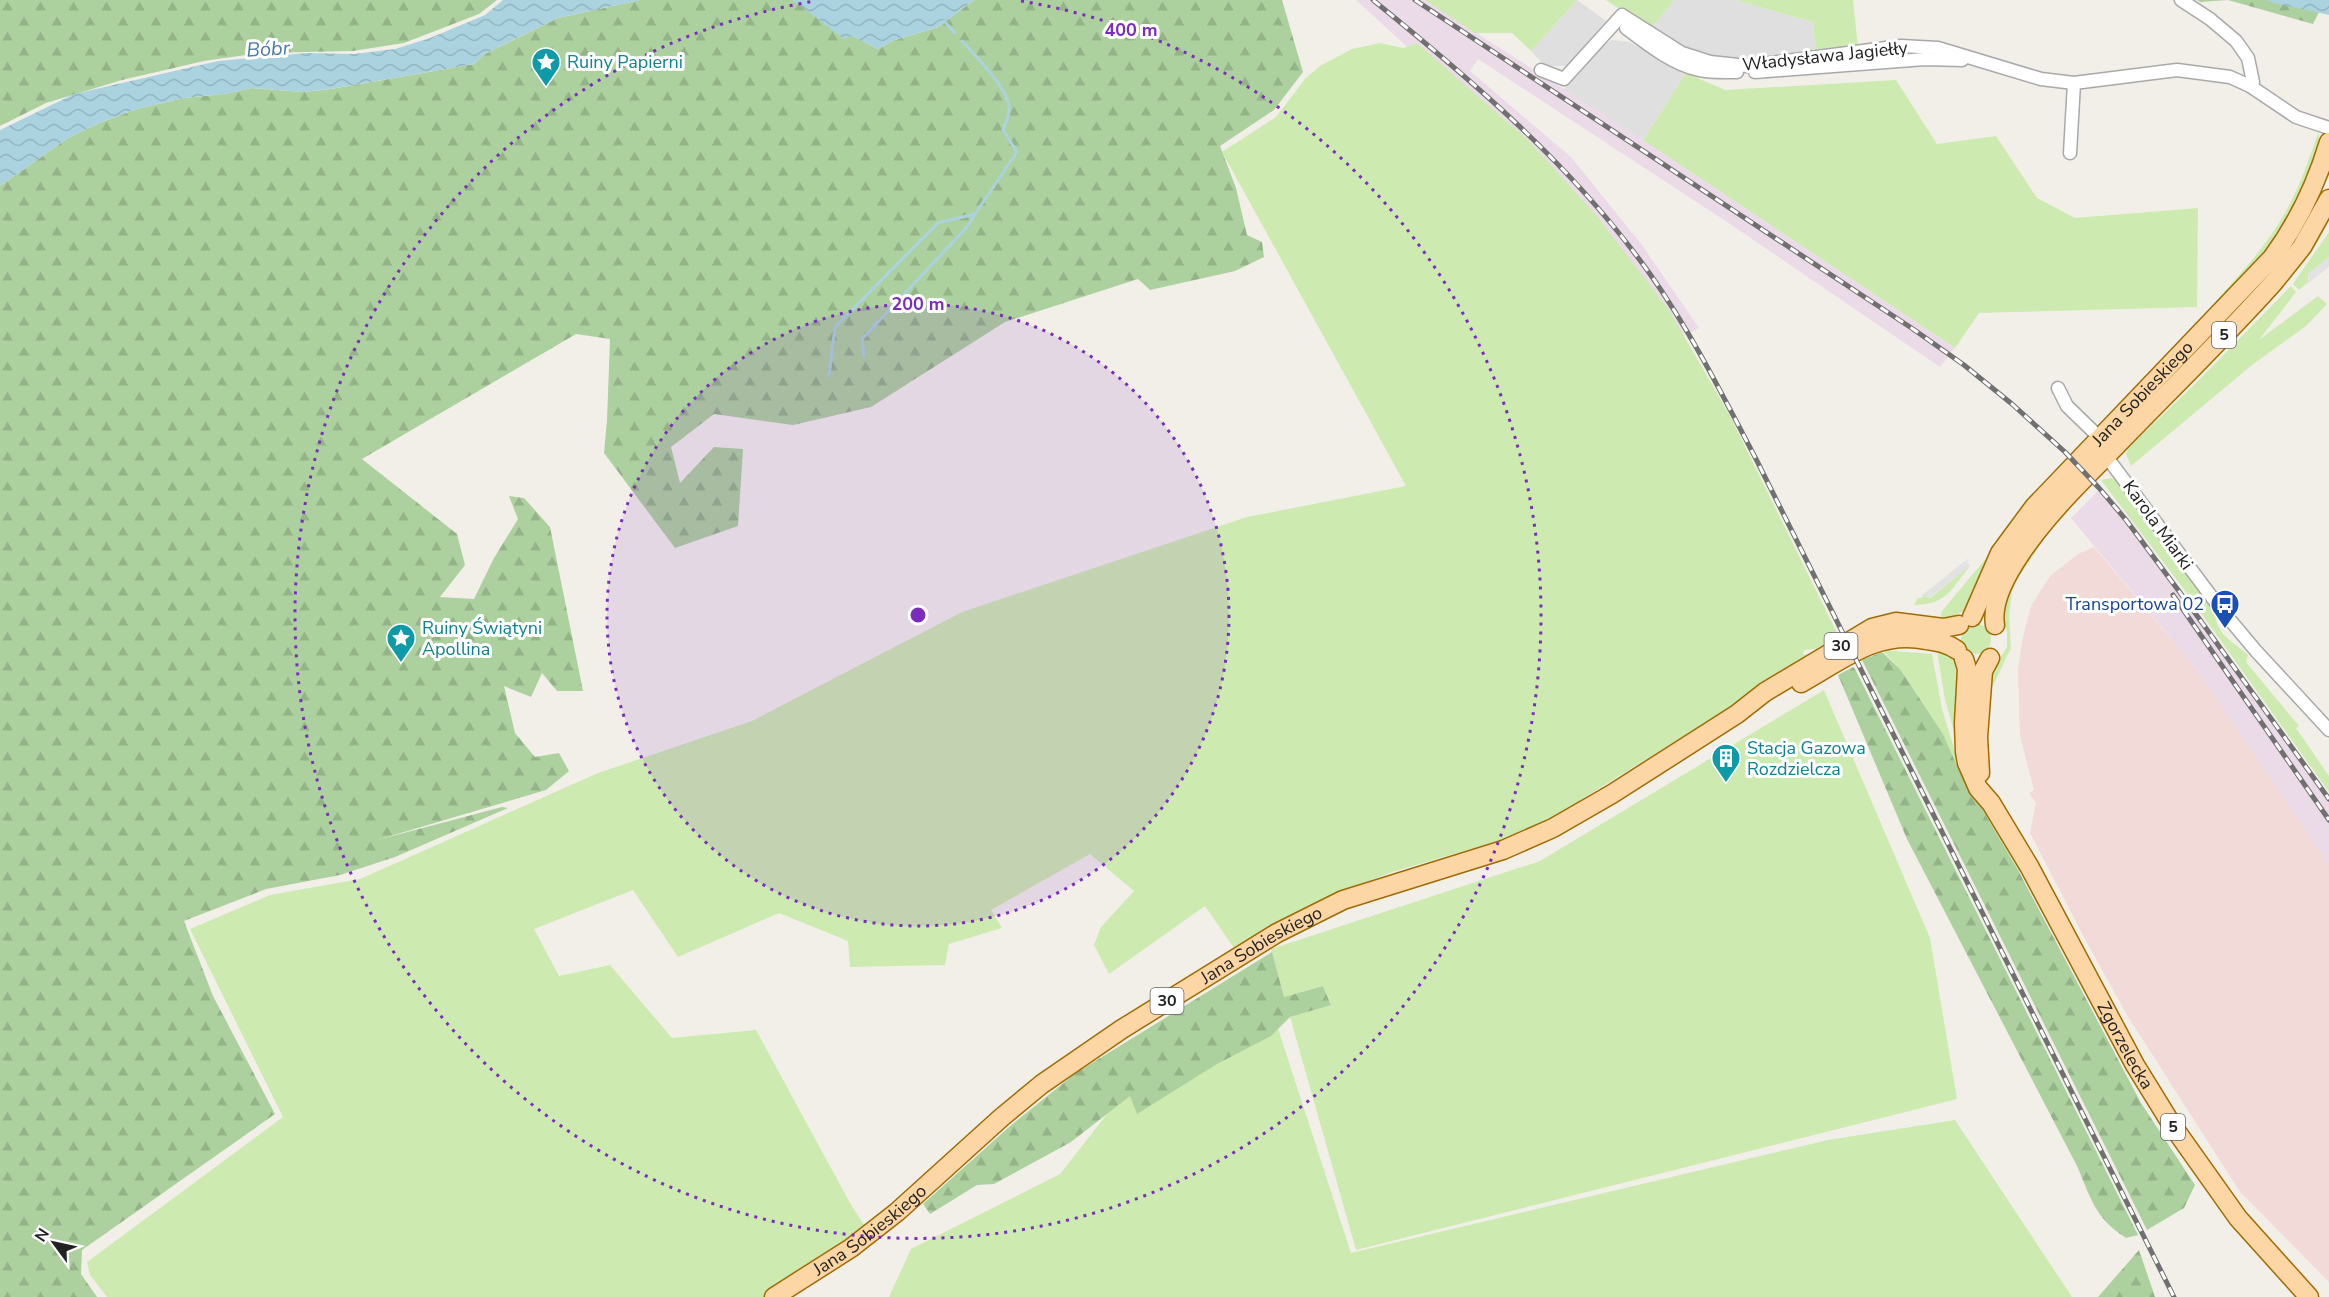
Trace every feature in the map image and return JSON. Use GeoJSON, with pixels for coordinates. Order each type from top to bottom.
{"type":"FeatureCollection","features":[{"type":"Feature","properties":{"kind":"main road","name":"Jana Sobieskiego"},"geometry":{"type":"LineString","coordinates":[[774,1297],[851,1248],[897,1212],[1042,1084],[1122,1029],[1244,952],[1343,900],[1503,850],[1540,834],[1584,811],[1737,714],[1765,692],[1872,628],[1896,622],[1943,628],[1965,621],[2000,553],[2034,507],[2227,308],[2278,250],[2308,200],[2329,142]]}},
{"type":"Feature","properties":{"kind":"main road","name":"Jana Sobieskiego"},"geometry":{"type":"LineString","coordinates":[[1995,625],[1994,612],[1997,601],[2010,569],[2020,553],[2051,514],[2284,271],[2310,235],[2329,199]]}},
{"type":"Feature","properties":{"kind":"main road"},"geometry":{"type":"LineString","coordinates":[[1965,621],[1989,619],[1995,625]]}},
{"type":"Feature","properties":{"kind":"main road","name":"5"},"geometry":{"type":"LineString","coordinates":[[1960,655],[1954,638],[1965,621]]}},
{"type":"Feature","properties":{"kind":"main road","name":"5"},"geometry":{"type":"LineString","coordinates":[[1990,658],[1995,654],[2000,643],[1995,625]]}},
{"type":"Feature","properties":{"kind":"main road","name":"Jana Sobieskiego"},"geometry":{"type":"LineString","coordinates":[[1737,714],[1770,700],[1882,640],[1898,637],[1944,643],[1960,655]]}},
{"type":"Feature","properties":{"kind":"main road"},"geometry":{"type":"LineString","coordinates":[[1960,655],[1980,663],[1990,658]]}},
{"type":"Feature","properties":{"kind":"main road","name":"Zgorzelecka"},"geometry":{"type":"LineString","coordinates":[[1960,655],[1967,669],[1965,752],[1974,781],[1991,803],[2029,866],[2149,1089],[2238,1218],[2309,1297]]}},
{"type":"Feature","properties":{"kind":"main road","name":"Zgorzelecka"},"geometry":{"type":"LineString","coordinates":[[1990,658],[1983,671],[1978,754],[1981,776],[1991,803]]}},
{"type":"Feature","properties":{"kind":"street"},"geometry":{"type":"LineString","coordinates":[[2181,0],[2210,19],[2244,50],[2253,82],[2250,86]]}},
{"type":"Feature","properties":{"kind":"street"},"geometry":{"type":"LineString","coordinates":[[1541,70],[1564,79],[1617,21],[1672,59],[1701,71],[1754,72],[1926,59],[1975,60],[2041,79],[2074,83],[2177,70],[2230,77],[2250,86],[2296,117],[2329,128]]}},
{"type":"Feature","properties":{"kind":"street"},"geometry":{"type":"LineString","coordinates":[[2070,153],[2074,83]]}},
{"type":"Feature","properties":{"kind":"street"},"geometry":{"type":"LineString","coordinates":[[2058,388],[2067,406],[2100,438]]}},
{"type":"Feature","properties":{"kind":"street"},"geometry":{"type":"LineString","coordinates":[[2072,467],[2091,456],[2106,456],[2104,442],[2114,424]]}},
{"type":"Feature","properties":{"kind":"street","name":"Karola Miarki"},"geometry":{"type":"LineString","coordinates":[[2106,456],[2220,608],[2256,651],[2329,730]]}},
{"type":"Feature","properties":{"kind":"shaded area"},"geometry":{"type":"Polygon","coordinates":[[[1356,0],[1425,0],[1643,140],[1955,348],[1940,367],[1730,224],[1478,59],[1470,71],[1571,157],[1642,245],[1699,328],[1674,340],[1561,188],[1356,0]]]}},
{"type":"Feature","properties":{"kind":"shaded area"},"geometry":{"type":"Polygon","coordinates":[[[1577,0],[1606,21],[1569,66],[1552,66],[1542,63],[1531,51],[1577,0]]]}},
{"type":"Feature","properties":{"kind":"shaded area"},"geometry":{"type":"Polygon","coordinates":[[[1674,0],[1735,0],[1813,22],[1816,53],[1747,64],[1697,56],[1650,30],[1674,0]]]}},
{"type":"Feature","properties":{"kind":"shaded area"},"geometry":{"type":"Polygon","coordinates":[[[1612,40],[1629,42],[1686,73],[1643,140],[1563,90],[1600,47],[1612,40]]]}},
{"type":"Feature","properties":{"kind":"shaded area"},"geometry":{"type":"Polygon","coordinates":[[[2329,257],[2329,267],[2306,285],[2309,279],[2308,274],[2329,257]]]}},
{"type":"Feature","properties":{"kind":"shaded area"},"geometry":{"type":"Polygon","coordinates":[[[2102,487],[2129,518],[2329,795],[2329,865],[2198,671],[2071,518],[2102,487]]]}},
{"type":"Feature","properties":{"kind":"shaded area"},"geometry":{"type":"Polygon","coordinates":[[[2094,547],[2198,671],[2329,865],[2329,1282],[2240,1192],[2127,1015],[2030,833],[2036,803],[2029,793],[2034,790],[2020,736],[2018,670],[2022,641],[2031,606],[2050,576],[2078,554],[2094,547]]]}},
{"type":"Feature","properties":{"kind":"shaded area"},"geometry":{"type":"Polygon","coordinates":[[[1969,558],[1967,562],[1970,566],[1929,598],[1921,596],[1969,558]]]}},
{"type":"Feature","properties":{"kind":"green space"},"geometry":{"type":"Polygon","coordinates":[[[0,0],[497,0],[479,14],[404,43],[353,51],[260,53],[204,61],[122,80],[46,103],[0,126],[0,0]]]}},
{"type":"Feature","properties":{"kind":"green space"},"geometry":{"type":"Polygon","coordinates":[[[640,0],[793,0],[818,18],[878,49],[892,41],[938,27],[974,0],[1282,0],[1303,72],[1274,110],[1220,146],[1236,188],[1247,235],[1262,242],[1264,257],[1235,271],[1150,290],[1138,279],[1005,322],[871,407],[793,425],[714,414],[671,447],[680,483],[714,447],[743,449],[738,526],[675,548],[604,453],[610,339],[576,334],[362,459],[457,534],[465,565],[440,597],[474,599],[494,558],[518,519],[509,496],[524,498],[550,527],[583,691],[557,691],[542,673],[531,697],[504,686],[515,733],[535,757],[559,753],[569,771],[546,790],[377,840],[502,807],[508,808],[395,857],[340,875],[266,889],[184,921],[213,996],[275,1114],[82,1250],[81,1274],[97,1297],[0,1297],[0,186],[68,138],[99,123],[137,109],[184,98],[225,94],[252,88],[304,92],[331,89],[474,64],[485,54],[558,18],[640,0]]]}},
{"type":"Feature","properties":{"kind":"green space"},"geometry":{"type":"Polygon","coordinates":[[[1425,0],[1577,0],[1531,51],[1512,33],[1475,33],[1425,0]]]}},
{"type":"Feature","properties":{"kind":"green space"},"geometry":{"type":"Polygon","coordinates":[[[1606,0],[1674,0],[1650,30],[1606,0]]]}},
{"type":"Feature","properties":{"kind":"green space"},"geometry":{"type":"Polygon","coordinates":[[[1735,0],[1853,0],[1858,47],[1816,53],[1813,22],[1735,0]]]}},
{"type":"Feature","properties":{"kind":"green space"},"geometry":{"type":"Polygon","coordinates":[[[2197,0],[2228,0],[2200,2],[2197,0]]]}},
{"type":"Feature","properties":{"kind":"green space"},"geometry":{"type":"Polygon","coordinates":[[[2228,0],[2266,0],[2319,12],[2313,24],[2228,0]]]}},
{"type":"Feature","properties":{"kind":"green space"},"geometry":{"type":"Polygon","coordinates":[[[1380,43],[1403,48],[1417,43],[1528,140],[1597,216],[1669,310],[1729,414],[1838,635],[1816,649],[1804,650],[1803,654],[1811,657],[1548,820],[1498,841],[1392,872],[1339,892],[1273,924],[1234,948],[1205,906],[1109,974],[1094,945],[1101,927],[1134,891],[1090,854],[991,910],[1002,928],[949,944],[945,965],[850,967],[848,941],[779,913],[678,957],[633,890],[534,929],[559,976],[610,965],[672,1038],[756,1030],[850,1203],[870,1234],[774,1297],[107,1297],[90,1275],[87,1262],[283,1117],[190,929],[270,895],[360,879],[598,773],[752,721],[962,612],[1247,517],[1406,486],[1222,152],[1276,117],[1305,79],[1320,66],[1352,49],[1380,43]]]}},
{"type":"Feature","properties":{"kind":"green space"},"geometry":{"type":"Polygon","coordinates":[[[1686,73],[1725,90],[1896,80],[1937,144],[1996,136],[2037,198],[2075,218],[2198,208],[2197,307],[1979,313],[1955,348],[1643,140],[1686,73]]]}},
{"type":"Feature","properties":{"kind":"green space"},"geometry":{"type":"Polygon","coordinates":[[[2318,133],[2322,144],[2286,229],[2220,304],[2216,301],[2256,255],[2284,215],[2318,133]]]}},
{"type":"Feature","properties":{"kind":"green space"},"geometry":{"type":"Polygon","coordinates":[[[2329,214],[2324,231],[2293,276],[2190,383],[2329,214]]]}},
{"type":"Feature","properties":{"kind":"green space"},"geometry":{"type":"Polygon","coordinates":[[[2329,232],[2329,257],[2308,274],[2308,282],[2299,290],[2293,284],[2329,232]]]}},
{"type":"Feature","properties":{"kind":"green space"},"geometry":{"type":"Polygon","coordinates":[[[2291,286],[2296,292],[2259,340],[2318,296],[2327,304],[2306,326],[2252,365],[2131,466],[2126,454],[2128,448],[2193,386],[2291,286]]]}},
{"type":"Feature","properties":{"kind":"green space"},"geometry":{"type":"Polygon","coordinates":[[[2111,478],[2116,480],[2215,611],[2218,626],[2222,632],[2248,655],[2246,662],[2299,726],[2296,728],[2329,776],[2329,792],[2183,588],[2101,480],[2111,478]]]}},
{"type":"Feature","properties":{"kind":"green space"},"geometry":{"type":"Polygon","coordinates":[[[2051,529],[2017,580],[2012,592],[2009,616],[2011,648],[1991,690],[1990,667],[1999,660],[2007,647],[2007,631],[2001,618],[2006,592],[2046,531],[2051,529]]]}},
{"type":"Feature","properties":{"kind":"green space"},"geometry":{"type":"Polygon","coordinates":[[[1988,556],[1971,607],[1940,623],[1942,611],[1988,556]]]}},
{"type":"Feature","properties":{"kind":"green space"},"geometry":{"type":"Polygon","coordinates":[[[1970,566],[1941,599],[1914,605],[1917,599],[1925,596],[1930,598],[1970,566]]]}},
{"type":"Feature","properties":{"kind":"green space"},"geometry":{"type":"Polygon","coordinates":[[[1976,624],[1987,628],[1991,639],[1987,650],[1976,654],[1965,650],[1961,639],[1965,628],[1976,624]]]}},
{"type":"Feature","properties":{"kind":"green space"},"geometry":{"type":"Polygon","coordinates":[[[1936,645],[1958,664],[1960,751],[1945,700],[1936,645]]]}},
{"type":"Feature","properties":{"kind":"green space"},"geometry":{"type":"Polygon","coordinates":[[[1882,650],[1932,654],[1942,709],[1957,758],[2023,870],[2019,872],[1958,768],[1943,734],[1900,669],[1882,650]]]}},
{"type":"Feature","properties":{"kind":"green space"},"geometry":{"type":"Polygon","coordinates":[[[1882,652],[1900,669],[1943,734],[1958,768],[2019,872],[2141,1103],[2195,1185],[2184,1208],[2147,1230],[1862,660],[1882,652]]]}},
{"type":"Feature","properties":{"kind":"green space"},"geometry":{"type":"Polygon","coordinates":[[[1853,667],[2138,1235],[2126,1238],[2107,1222],[2095,1206],[2077,1166],[1907,839],[1838,675],[1853,667]]]}},
{"type":"Feature","properties":{"kind":"green space"},"geometry":{"type":"Polygon","coordinates":[[[1824,690],[1930,938],[1957,1099],[1356,1250],[1290,1017],[1331,1004],[1323,986],[1284,997],[1271,949],[1540,861],[1824,690]]]}},
{"type":"Feature","properties":{"kind":"green space"},"geometry":{"type":"Polygon","coordinates":[[[1272,952],[1284,997],[1323,986],[1331,1005],[1290,1017],[1271,1036],[1217,1064],[1137,1114],[1130,1096],[1071,1142],[994,1184],[977,1185],[930,1214],[923,1204],[1009,1127],[1076,1073],[1272,952]]]}},
{"type":"Feature","properties":{"kind":"green space"},"geometry":{"type":"Polygon","coordinates":[[[1271,1007],[1351,1253],[1828,1140],[1955,1120],[2072,1297],[889,1297],[911,1249],[1060,1174],[1133,1081],[1271,1007]]]}},
{"type":"Feature","properties":{"kind":"green space"},"geometry":{"type":"Polygon","coordinates":[[[2139,1250],[2155,1297],[2098,1297],[2139,1250]]]}},
{"type":"Feature","properties":{"kind":"water"},"geometry":{"type":"Polygon","coordinates":[[[503,0],[640,0],[558,18],[485,54],[474,64],[330,89],[304,92],[252,88],[225,94],[184,98],[137,109],[99,123],[68,138],[0,186],[0,130],[74,94],[218,61],[307,53],[354,54],[395,49],[430,38],[485,15],[503,0]]]}},
{"type":"Feature","properties":{"kind":"water"},"geometry":{"type":"Polygon","coordinates":[[[793,0],[974,0],[938,27],[892,41],[878,49],[852,36],[844,39],[793,0]]]}},
{"type":"Feature","properties":{"kind":"water"},"geometry":{"type":"Polygon","coordinates":[[[2266,0],[2329,0],[2329,15],[2274,3],[2266,0]]]}},
{"type":"Feature","properties":{"kind":"waterway"},"geometry":{"type":"LineString","coordinates":[[944,21],[955,33]]}},
{"type":"Feature","properties":{"kind":"waterway"},"geometry":{"type":"LineString","coordinates":[[829,376],[835,327],[938,223],[975,214],[1017,152],[1003,130],[1009,112],[1005,94],[962,41]]}},
{"type":"Feature","properties":{"kind":"waterway"},"geometry":{"type":"LineString","coordinates":[[864,356],[862,339],[967,227],[975,214]]}},
{"type":"Feature","properties":{"kind":"railway"},"geometry":{"type":"LineString","coordinates":[[1373,0],[1448,62],[1556,162],[1620,235],[1650,274],[1679,319],[1756,459],[2174,1297]]}},
{"type":"Feature","properties":{"kind":"railway"},"geometry":{"type":"LineString","coordinates":[[1415,0],[1913,329],[1964,365],[2012,404],[2065,452],[2126,520],[2329,799]]}},
{"type":"Feature","properties":{"kind":"railway"},"geometry":{"type":"LineString","coordinates":[[2173,595],[2329,820]]}},
{"type":"Feature","properties":{"kind":"place","name":"Ruiny Papierni"},"geometry":{"type":"Point","coordinates":[546,88]}},
{"type":"Feature","properties":{"kind":"place","name":"Transportowa 02"},"geometry":{"type":"Point","coordinates":[2225,630]}},
{"type":"Feature","properties":{"kind":"place","name":"Ruiny Świątyni Apollina"},"geometry":{"type":"Point","coordinates":[401,664]}},
{"type":"Feature","properties":{"kind":"place","name":"Stacja Gazowa Rozdzielcza"},"geometry":{"type":"Point","coordinates":[1726,784]}},
{"type":"Feature","properties":{"kind":"water label","name":"Bóbr"},"geometry":{"type":"Point","coordinates":[268,49]}}]}
